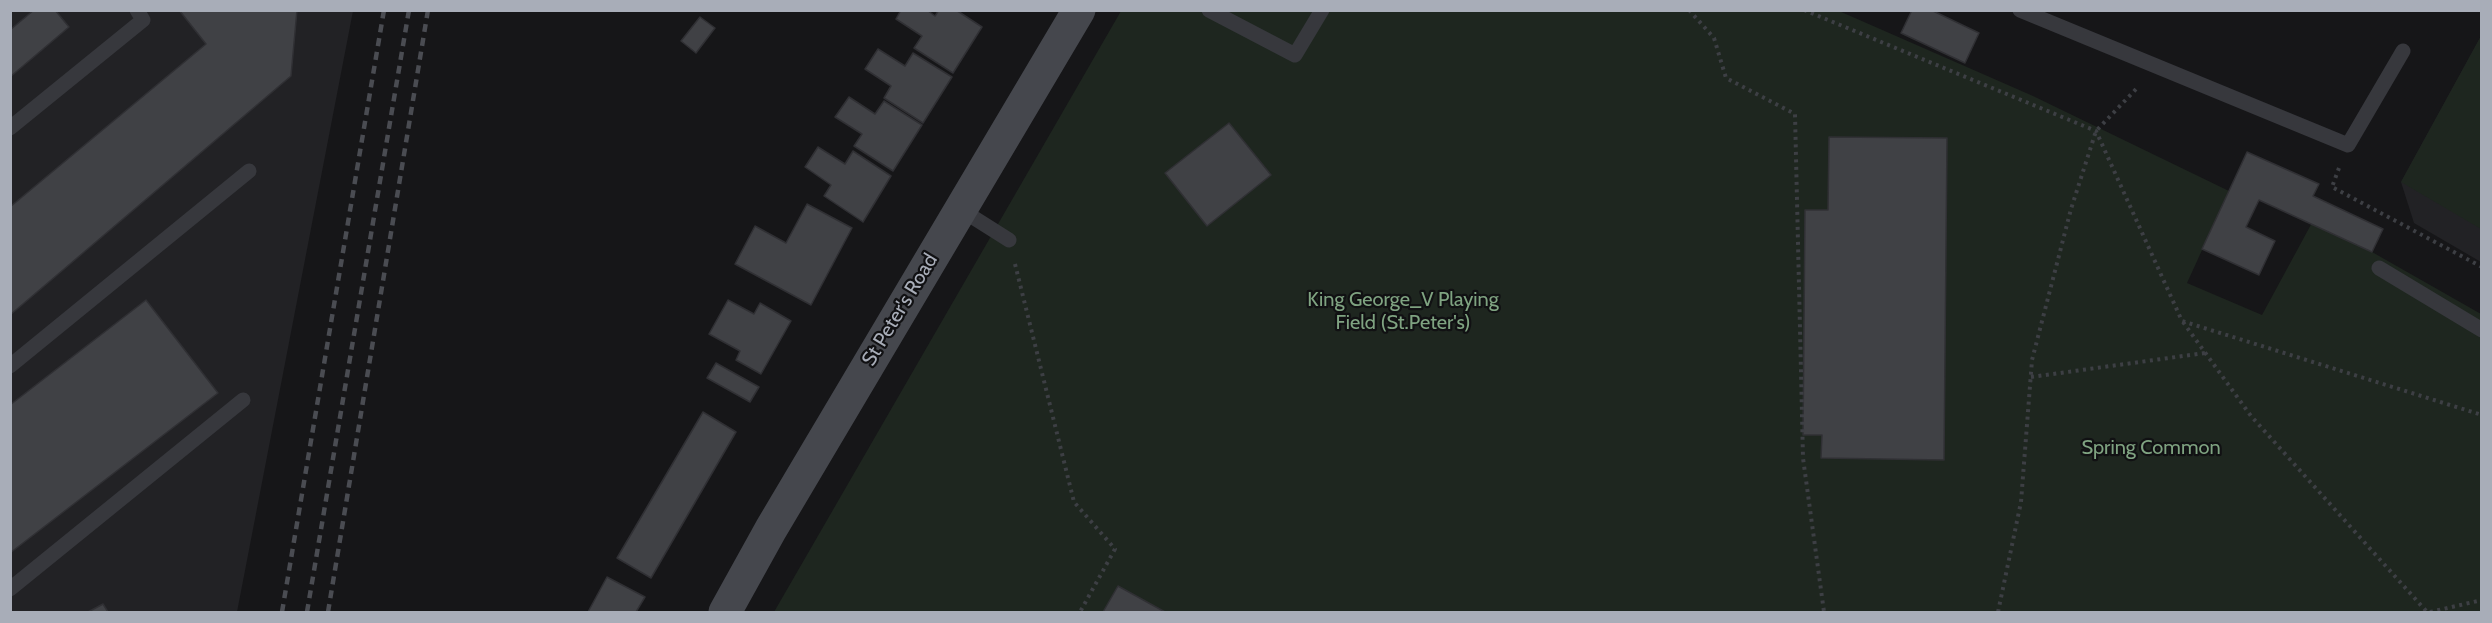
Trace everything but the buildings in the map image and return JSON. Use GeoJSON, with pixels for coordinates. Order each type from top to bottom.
{"type":"FeatureCollection","features":[{"type":"Feature","properties":{"kind":"street","name":"St Peter's Road"},"geometry":{"type":"LineString","coordinates":[[725,612],[777,519],[1079,10]]}},
{"type":"Feature","properties":{"kind":"lane"},"geometry":{"type":"LineString","coordinates":[[10,128],[143,20],[136,10]]}},
{"type":"Feature","properties":{"kind":"lane"},"geometry":{"type":"LineString","coordinates":[[1209,10],[1294,55],[1322,10]]}},
{"type":"Feature","properties":{"kind":"lane"},"geometry":{"type":"LineString","coordinates":[[2020,10],[2348,145],[2403,51]]}},
{"type":"Feature","properties":{"kind":"lane"},"geometry":{"type":"LineString","coordinates":[[10,366],[249,171]]}},
{"type":"Feature","properties":{"kind":"lane"},"geometry":{"type":"LineString","coordinates":[[960,209],[1009,240]]}},
{"type":"Feature","properties":{"kind":"lane"},"geometry":{"type":"LineString","coordinates":[[2379,268],[2481,330]]}},
{"type":"Feature","properties":{"kind":"lane"},"geometry":{"type":"LineString","coordinates":[[10,589],[243,400]]}},
{"type":"Feature","properties":{"kind":"path"},"geometry":{"type":"LineString","coordinates":[[1689,10],[1714,38],[1726,78],[1796,114],[1803,458],[1824,612]]}},
{"type":"Feature","properties":{"kind":"path"},"geometry":{"type":"LineString","coordinates":[[1804,10],[2096,130],[2182,321],[2251,416],[2428,612],[2481,600]]}},
{"type":"Feature","properties":{"kind":"path"},"geometry":{"type":"LineString","coordinates":[[1998,612],[2021,502],[2032,360],[2071,209],[2096,130],[2157,67]]}},
{"type":"Feature","properties":{"kind":"path"},"geometry":{"type":"LineString","coordinates":[[2348,145],[2332,187],[2481,267]]}},
{"type":"Feature","properties":{"kind":"path"},"geometry":{"type":"LineString","coordinates":[[1009,240],[1074,502],[1115,549],[1080,612]]}},
{"type":"Feature","properties":{"kind":"path"},"geometry":{"type":"LineString","coordinates":[[2182,321],[2481,415]]}},
{"type":"Feature","properties":{"kind":"path"},"geometry":{"type":"LineString","coordinates":[[2031,377],[2205,353]]}},
{"type":"Feature","properties":{"kind":"shaded area"},"geometry":{"type":"Polygon","coordinates":[[[10,11],[353,11],[237,612],[11,612],[10,11]]]}},
{"type":"Feature","properties":{"kind":"shaded area"},"geometry":{"type":"Polygon","coordinates":[[[2481,36],[2481,262],[2414,223],[2401,182],[2481,36]]]}},
{"type":"Feature","properties":{"kind":"green space","name":"King George_V Playing Field (St.Peter's)"},"geometry":{"type":"Polygon","coordinates":[[[1121,11],[1839,11],[2033,96],[2229,191],[2187,283],[2262,315],[2314,219],[2481,314],[2481,612],[774,612],[1121,11]]]}},
{"type":"Feature","properties":{"kind":"green space"},"geometry":{"type":"Polygon","coordinates":[[[2481,36],[2481,229],[2401,182],[2481,36]]]}},
{"type":"Feature","properties":{"kind":"railway"},"geometry":{"type":"LineString","coordinates":[[282,612],[384,10]]}},
{"type":"Feature","properties":{"kind":"railway"},"geometry":{"type":"LineString","coordinates":[[307,612],[409,10]]}},
{"type":"Feature","properties":{"kind":"railway"},"geometry":{"type":"LineString","coordinates":[[328,612],[428,10]]}},
{"type":"Feature","properties":{"kind":"park label","name":"Spring Common"},"geometry":{"type":"Point","coordinates":[2151,448]}}]}
